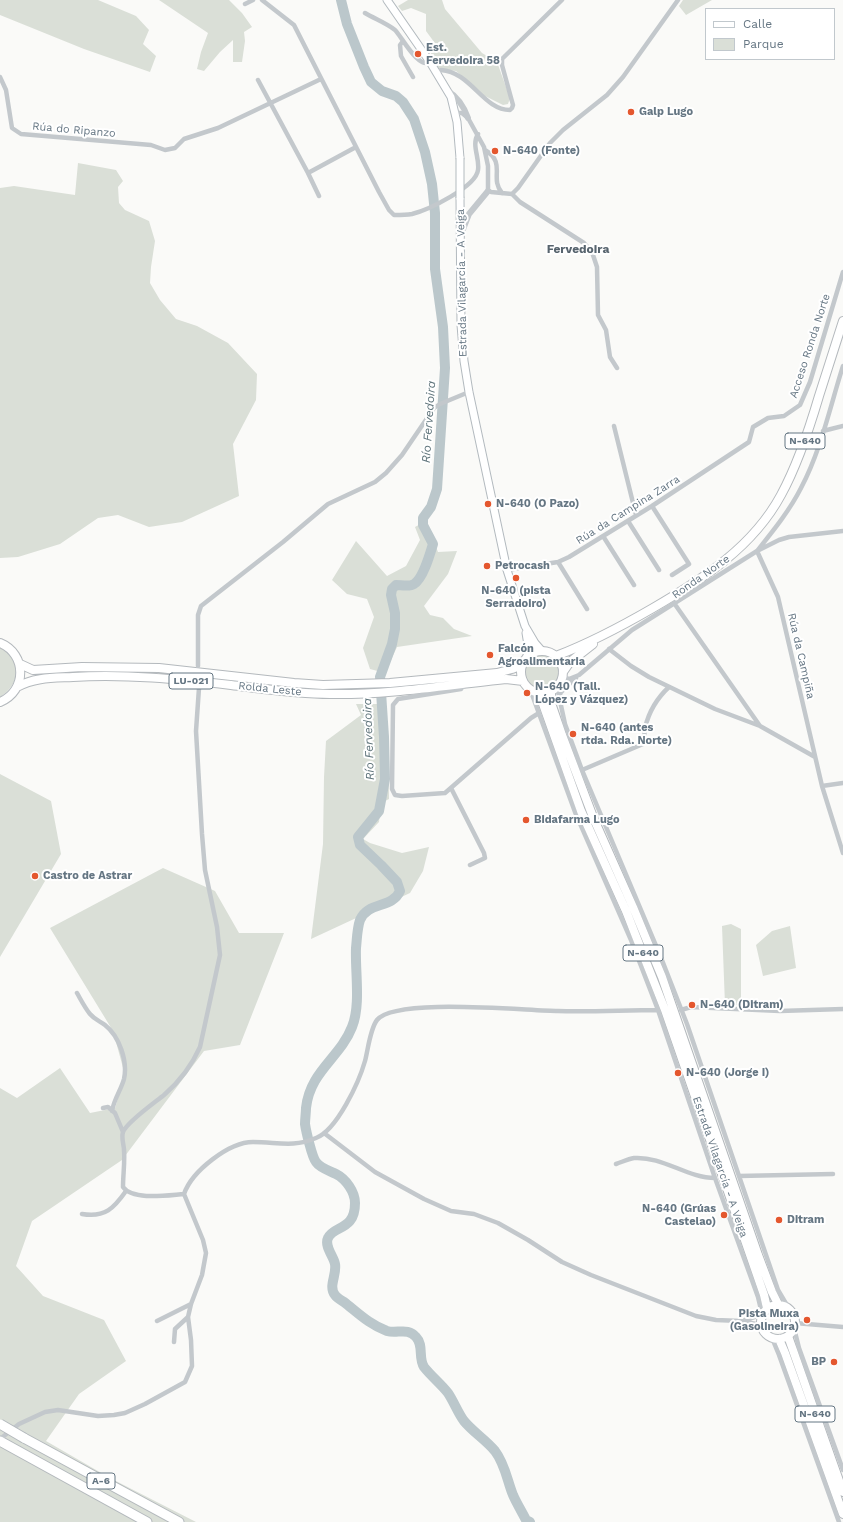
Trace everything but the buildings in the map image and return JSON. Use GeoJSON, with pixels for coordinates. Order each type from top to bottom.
{"type":"FeatureCollection","features":[{"type":"Feature","properties":{"kind":"highway","name":"Ronda Norte"},"geometry":{"type":"LineString","coordinates":[[556,656],[608,633],[681,592],[717,568],[741,547],[765,519],[781,496],[796,465],[807,436],[843,321]]}},
{"type":"Feature","properties":{"kind":"highway","name":"Ronda Norte"},"geometry":{"type":"LineString","coordinates":[[562,675],[570,662],[608,633]]}},
{"type":"Feature","properties":{"kind":"highway"},"geometry":{"type":"LineString","coordinates":[[0,643],[10,648],[16,655],[20,664],[20,680],[18,687]]}},
{"type":"Feature","properties":{"kind":"highway"},"geometry":{"type":"LineString","coordinates":[[542,651],[556,656],[560,661],[562,675],[554,689],[539,693],[530,689],[523,681],[521,670],[527,657],[542,651]]}},
{"type":"Feature","properties":{"kind":"highway","name":"Rolda Leste"},"geometry":{"type":"LineString","coordinates":[[20,664],[33,670],[71,667],[138,667],[222,674],[294,683],[335,685],[390,683],[497,673],[512,670],[522,665]]}},
{"type":"Feature","properties":{"kind":"highway","name":"Rolda Leste"},"geometry":{"type":"LineString","coordinates":[[0,702],[26,682],[36,679],[82,676],[133,676],[295,692],[366,694],[506,679],[523,681]]}},
{"type":"Feature","properties":{"kind":"highway","name":"Estrada Vilagarcía - A Veiga"},"geometry":{"type":"LineString","coordinates":[[554,689],[551,703],[562,735],[593,817],[633,907],[662,978],[758,1255],[778,1304]]}},
{"type":"Feature","properties":{"kind":"highway","name":"Estrada Vilagarcía - A Veiga"},"geometry":{"type":"LineString","coordinates":[[539,693],[581,811],[626,911],[665,1010],[764,1295],[764,1312],[761,1325]]}},
{"type":"Feature","properties":{"kind":"highway"},"geometry":{"type":"LineString","coordinates":[[764,1312],[778,1304],[788,1307],[794,1314],[795,1325],[788,1336],[775,1338]]}},
{"type":"Feature","properties":{"kind":"highway","name":"N-640"},"geometry":{"type":"LineString","coordinates":[[761,1325],[764,1333],[775,1338],[788,1359],[843,1514]]}},
{"type":"Feature","properties":{"kind":"highway","name":"N-640"},"geometry":{"type":"LineString","coordinates":[[788,1336],[843,1492]]}},
{"type":"Feature","properties":{"kind":"highway","name":"A-6"},"geometry":{"type":"LineString","coordinates":[[0,1424],[179,1522]]}},
{"type":"Feature","properties":{"kind":"highway","name":"A-6"},"geometry":{"type":"LineString","coordinates":[[0,1440],[147,1522]]}},
{"type":"Feature","properties":{"kind":"main road","name":"Estrada Vilagarcía - A Veiga"},"geometry":{"type":"LineString","coordinates":[[387,0],[448,90],[456,113],[460,158],[461,331],[464,361],[469,392],[507,570],[525,626],[527,638],[527,657]]}},
{"type":"Feature","properties":{"kind":"main road","name":"Estrada Vilagarcía - A Veiga"},"geometry":{"type":"LineString","coordinates":[[525,626],[535,643],[542,651]]}},
{"type":"Feature","properties":{"kind":"street"},"geometry":{"type":"LineString","coordinates":[[245,4],[253,0]]}},
{"type":"Feature","properties":{"kind":"street"},"geometry":{"type":"LineString","coordinates":[[262,0],[294,26],[382,198],[389,210],[394,215],[412,214],[428,209],[470,183],[477,175],[478,163],[475,139],[478,134]]}},
{"type":"Feature","properties":{"kind":"street"},"geometry":{"type":"LineString","coordinates":[[437,73],[443,70],[459,75],[484,98],[503,109],[510,110],[513,105],[502,65],[502,59],[562,0]]}},
{"type":"Feature","properties":{"kind":"street"},"geometry":{"type":"LineString","coordinates":[[512,194],[518,188],[550,143],[563,130],[607,95],[623,77],[678,0]]}},
{"type":"Feature","properties":{"kind":"street"},"geometry":{"type":"LineString","coordinates":[[365,14],[388,25],[396,32],[409,50],[423,63],[427,64],[430,62]]}},
{"type":"Feature","properties":{"kind":"street"},"geometry":{"type":"LineString","coordinates":[[403,41],[400,45],[401,56],[413,77]]}},
{"type":"Feature","properties":{"kind":"street","name":"Rúa do Ripanzo"},"geometry":{"type":"LineString","coordinates":[[0,77],[6,90],[12,128],[21,134],[151,145],[165,150],[175,148],[184,139],[218,128],[321,79]]}},
{"type":"Feature","properties":{"kind":"street"},"geometry":{"type":"LineString","coordinates":[[258,80],[320,196]]}},
{"type":"Feature","properties":{"kind":"street"},"geometry":{"type":"LineString","coordinates":[[448,90],[463,106],[485,150],[488,166],[487,189],[490,192]]}},
{"type":"Feature","properties":{"kind":"street"},"geometry":{"type":"LineString","coordinates":[[456,113],[462,113],[468,118]]}},
{"type":"Feature","properties":{"kind":"street"},"geometry":{"type":"LineString","coordinates":[[308,173],[356,147]]}},
{"type":"Feature","properties":{"kind":"street"},"geometry":{"type":"LineString","coordinates":[[485,150],[495,159],[497,165],[498,186],[502,193]]}},
{"type":"Feature","properties":{"kind":"street"},"geometry":{"type":"LineString","coordinates":[[460,241],[466,219],[477,203],[490,192],[497,181]]}},
{"type":"Feature","properties":{"kind":"street"},"geometry":{"type":"LineString","coordinates":[[490,192],[512,194],[520,202],[584,243],[592,252],[597,267],[598,314],[606,330],[610,357],[617,368]]}},
{"type":"Feature","properties":{"kind":"street","name":"Acceso Ronda Norte"},"geometry":{"type":"LineString","coordinates":[[749,442],[752,427],[768,418],[784,416],[800,405],[810,382],[843,272]]}},
{"type":"Feature","properties":{"kind":"street"},"geometry":{"type":"LineString","coordinates":[[757,551],[773,532],[801,489],[813,462],[843,366]]}},
{"type":"Feature","properties":{"kind":"street"},"geometry":{"type":"LineString","coordinates":[[198,666],[198,614],[201,606],[283,542],[328,504],[374,482],[386,473],[402,455],[432,412],[440,404],[469,392]]}},
{"type":"Feature","properties":{"kind":"street"},"geometry":{"type":"LineString","coordinates":[[614,426],[636,515]]}},
{"type":"Feature","properties":{"kind":"street"},"geometry":{"type":"LineString","coordinates":[[823,432],[843,426]]}},
{"type":"Feature","properties":{"kind":"street","name":"Rúa da Campina Zarra"},"geometry":{"type":"LineString","coordinates":[[507,570],[558,562],[569,557],[652,506],[749,442]]}},
{"type":"Feature","properties":{"kind":"street"},"geometry":{"type":"LineString","coordinates":[[652,506],[689,564],[672,575]]}},
{"type":"Feature","properties":{"kind":"street"},"geometry":{"type":"LineString","coordinates":[[628,521],[659,570]]}},
{"type":"Feature","properties":{"kind":"street"},"geometry":{"type":"LineString","coordinates":[[559,697],[561,692],[578,676],[632,630],[757,551],[779,540],[789,537],[843,531]]}},
{"type":"Feature","properties":{"kind":"street"},"geometry":{"type":"LineString","coordinates":[[603,536],[634,585]]}},
{"type":"Feature","properties":{"kind":"street","name":"Rúa da Campiña"},"geometry":{"type":"LineString","coordinates":[[757,551],[778,598],[822,786],[843,853]]}},
{"type":"Feature","properties":{"kind":"street"},"geometry":{"type":"LineString","coordinates":[[558,562],[587,609]]}},
{"type":"Feature","properties":{"kind":"street"},"geometry":{"type":"LineString","coordinates":[[674,603],[760,726]]}},
{"type":"Feature","properties":{"kind":"street"},"geometry":{"type":"LineString","coordinates":[[609,649],[631,666],[669,687],[715,709],[760,726],[815,757]]}},
{"type":"Feature","properties":{"kind":"street"},"geometry":{"type":"LineString","coordinates":[[562,675],[569,679],[578,676]]}},
{"type":"Feature","properties":{"kind":"street"},"geometry":{"type":"LineString","coordinates":[[465,683],[461,689],[398,699],[393,705],[392,789],[395,795],[402,796],[444,792],[451,788],[531,718],[539,713]]}},
{"type":"Feature","properties":{"kind":"street"},"geometry":{"type":"LineString","coordinates":[[582,770],[643,744],[645,730],[652,708],[659,696],[669,687]]}},
{"type":"Feature","properties":{"kind":"street"},"geometry":{"type":"LineString","coordinates":[[123,1132],[132,1122],[165,1094],[183,1074],[196,1056],[200,1047],[220,955],[217,928],[205,870],[202,834],[196,732],[199,688]]}},
{"type":"Feature","properties":{"kind":"street"},"geometry":{"type":"LineString","coordinates":[[324,1133],[375,1172],[395,1184],[443,1208],[451,1211],[474,1214],[498,1223],[562,1262],[591,1275],[696,1316],[716,1320],[741,1320],[751,1319],[764,1312],[715,1178],[658,1010],[631,940],[575,812],[530,689]]}},
{"type":"Feature","properties":{"kind":"street"},"geometry":{"type":"LineString","coordinates":[[554,689],[559,697],[565,724],[582,770],[660,955],[681,1010],[781,1296],[788,1307]]}},
{"type":"Feature","properties":{"kind":"street"},"geometry":{"type":"LineString","coordinates":[[822,786],[843,783]]}},
{"type":"Feature","properties":{"kind":"street"},"geometry":{"type":"LineString","coordinates":[[451,788],[484,853],[485,858],[470,865]]}},
{"type":"Feature","properties":{"kind":"street"},"geometry":{"type":"LineString","coordinates":[[77,993],[90,1014],[96,1020],[105,1025],[115,1036],[122,1051],[125,1067],[124,1079],[114,1100],[112,1111]]}},
{"type":"Feature","properties":{"kind":"street"},"geometry":{"type":"LineString","coordinates":[[0,1440],[18,1424],[45,1412],[58,1410],[98,1416],[114,1416],[145,1404],[170,1392],[185,1382],[192,1366],[188,1317],[191,1304],[202,1275],[206,1253],[203,1240],[184,1194],[191,1180],[205,1165],[226,1150],[237,1145],[253,1142],[286,1145],[311,1140],[324,1133],[345,1107],[357,1086],[374,1025],[377,1020],[388,1014],[418,1008],[453,1006],[559,1011],[658,1010]]}},
{"type":"Feature","properties":{"kind":"street"},"geometry":{"type":"LineString","coordinates":[[681,1010],[691,1007],[780,1011],[843,1009]]}},
{"type":"Feature","properties":{"kind":"street"},"geometry":{"type":"LineString","coordinates":[[102,1108],[108,1107],[115,1113],[123,1132],[123,1187],[126,1191],[134,1194],[150,1196],[184,1194]]}},
{"type":"Feature","properties":{"kind":"street"},"geometry":{"type":"LineString","coordinates":[[616,1164],[633,1158],[648,1159],[659,1161],[698,1176],[715,1178]]}},
{"type":"Feature","properties":{"kind":"street"},"geometry":{"type":"LineString","coordinates":[[739,1176],[833,1174]]}},
{"type":"Feature","properties":{"kind":"street"},"geometry":{"type":"LineString","coordinates":[[82,1214],[91,1216],[109,1211],[114,1207],[126,1191]]}},
{"type":"Feature","properties":{"kind":"street"},"geometry":{"type":"LineString","coordinates":[[157,1321],[191,1304]]}},
{"type":"Feature","properties":{"kind":"street"},"geometry":{"type":"LineString","coordinates":[[174,1342],[175,1329],[188,1317]]}},
{"type":"Feature","properties":{"kind":"street"},"geometry":{"type":"LineString","coordinates":[[741,1320],[761,1325]]}},
{"type":"Feature","properties":{"kind":"street"},"geometry":{"type":"LineString","coordinates":[[843,1327],[795,1325],[799,1348],[843,1470]]}},
{"type":"Feature","properties":{"kind":"street"},"geometry":{"type":"LineString","coordinates":[[775,1338],[782,1362],[839,1522]]}},
{"type":"Feature","properties":{"kind":"green space"},"geometry":{"type":"Polygon","coordinates":[[[0,0],[98,0],[136,16],[149,30],[143,44],[156,56],[150,72],[84,49],[0,15],[0,0]]]}},
{"type":"Feature","properties":{"kind":"green space"},"geometry":{"type":"Polygon","coordinates":[[[159,0],[229,0],[242,13],[252,27],[244,32],[245,41],[242,62],[233,62],[233,40],[220,52],[204,71],[197,69],[208,33],[159,0]]]}},
{"type":"Feature","properties":{"kind":"green space"},"geometry":{"type":"Polygon","coordinates":[[[408,0],[442,0],[445,9],[482,53],[497,62],[510,98],[508,104],[503,105],[483,95],[456,71],[439,69],[430,55],[437,46],[426,31],[426,14],[411,8],[402,11],[398,6],[408,0]]]}},
{"type":"Feature","properties":{"kind":"green space"},"geometry":{"type":"Polygon","coordinates":[[[683,0],[712,0],[686,15],[679,6],[683,0]]]}},
{"type":"Feature","properties":{"kind":"green space"},"geometry":{"type":"Polygon","coordinates":[[[78,163],[116,170],[123,181],[118,187],[119,203],[125,210],[149,221],[155,241],[150,283],[160,300],[176,319],[197,326],[228,343],[257,374],[256,400],[233,444],[239,496],[182,522],[149,527],[118,515],[98,518],[60,544],[18,557],[0,558],[0,188],[14,186],[75,195],[78,163]]]}},
{"type":"Feature","properties":{"kind":"green space"},"geometry":{"type":"Polygon","coordinates":[[[426,521],[438,552],[457,551],[448,574],[424,606],[430,615],[443,618],[454,629],[472,636],[397,647],[385,673],[370,669],[363,648],[374,617],[367,599],[347,594],[332,580],[356,541],[387,576],[406,566],[420,540],[415,527],[426,521]]]}},
{"type":"Feature","properties":{"kind":"green space"},"geometry":{"type":"Polygon","coordinates":[[[0,647],[7,651],[14,660],[17,672],[16,678],[10,689],[0,697],[0,647]]]}},
{"type":"Feature","properties":{"kind":"green space"},"geometry":{"type":"Polygon","coordinates":[[[539,655],[545,655],[549,656],[556,662],[559,672],[558,679],[552,686],[545,689],[539,689],[535,688],[528,682],[525,675],[525,669],[526,665],[532,658],[539,655]]]}},
{"type":"Feature","properties":{"kind":"green space"},"geometry":{"type":"Polygon","coordinates":[[[356,704],[379,704],[388,729],[389,799],[381,803],[379,822],[363,839],[370,843],[402,853],[429,847],[423,871],[410,893],[311,939],[323,844],[326,741],[361,715],[356,704]]]}},
{"type":"Feature","properties":{"kind":"green space"},"geometry":{"type":"Polygon","coordinates":[[[0,774],[51,801],[61,854],[0,957],[0,774]]]}},
{"type":"Feature","properties":{"kind":"green space"},"geometry":{"type":"Polygon","coordinates":[[[163,868],[215,891],[239,933],[284,933],[240,1045],[204,1051],[122,1160],[32,1221],[16,1266],[43,1296],[104,1320],[126,1361],[79,1394],[46,1441],[110,1478],[196,1522],[0,1522],[0,1088],[17,1098],[60,1068],[90,1113],[115,1108],[125,1075],[113,1031],[50,928],[163,868]]]}},
{"type":"Feature","properties":{"kind":"green space"},"geometry":{"type":"Polygon","coordinates":[[[731,924],[741,929],[741,1005],[725,1005],[722,926],[731,924]]]}},
{"type":"Feature","properties":{"kind":"green space"},"geometry":{"type":"Polygon","coordinates":[[[790,926],[796,968],[763,976],[756,945],[772,931],[790,926]]]}},
{"type":"Feature","properties":{"kind":"waterway","name":"Río Fervedoira"},"geometry":{"type":"LineString","coordinates":[[341,0],[347,24],[371,82],[382,91],[396,96],[403,102],[414,119],[425,152],[432,184],[435,213],[435,269],[443,327],[445,368],[437,489],[431,507],[423,518],[423,525],[433,544],[426,566],[417,581],[414,584],[405,586],[396,585],[392,589],[391,595],[395,613],[395,629],[392,644],[380,677],[385,779],[379,811],[358,837],[360,845],[397,882],[400,891],[392,900],[368,910],[360,920],[356,948],[357,999],[355,1018],[347,1038],[313,1084],[306,1108],[305,1124],[314,1159],[323,1168],[340,1176],[352,1190],[355,1199],[352,1218],[348,1223],[331,1234],[327,1241],[328,1248],[335,1264],[332,1284],[333,1292],[338,1298],[375,1325],[391,1332],[410,1332],[416,1337],[420,1344],[421,1360],[424,1367],[448,1393],[464,1421],[495,1451],[504,1467],[515,1498],[526,1520],[530,1522]]}},
{"type":"Feature","properties":{"kind":"place","name":"Est. Fervedoira 58"},"geometry":{"type":"Point","coordinates":[418,54]}},
{"type":"Feature","properties":{"kind":"place","name":"Galp Lugo"},"geometry":{"type":"Point","coordinates":[631,112]}},
{"type":"Feature","properties":{"kind":"place","name":"N-640 (Fonte)"},"geometry":{"type":"Point","coordinates":[495,151]}},
{"type":"Feature","properties":{"kind":"place","name":"N-640 (O Pazo)"},"geometry":{"type":"Point","coordinates":[488,504]}},
{"type":"Feature","properties":{"kind":"place","name":"Petrocash"},"geometry":{"type":"Point","coordinates":[487,566]}},
{"type":"Feature","properties":{"kind":"place","name":"N-640 (pista Serradoiro)"},"geometry":{"type":"Point","coordinates":[516,578]}},
{"type":"Feature","properties":{"kind":"place","name":"Falcón Agroalimentaria"},"geometry":{"type":"Point","coordinates":[490,655]}},
{"type":"Feature","properties":{"kind":"place","name":"N-640 (Tall. López y Vázquez)"},"geometry":{"type":"Point","coordinates":[527,693]}},
{"type":"Feature","properties":{"kind":"place","name":"N-640 (antes rtda. Rda. Norte)"},"geometry":{"type":"Point","coordinates":[573,734]}},
{"type":"Feature","properties":{"kind":"place","name":"Bidafarma Lugo"},"geometry":{"type":"Point","coordinates":[526,820]}},
{"type":"Feature","properties":{"kind":"place","name":"Castro de Astrar"},"geometry":{"type":"Point","coordinates":[35,876]}},
{"type":"Feature","properties":{"kind":"place","name":"N-640 (Ditram)"},"geometry":{"type":"Point","coordinates":[692,1005]}},
{"type":"Feature","properties":{"kind":"place","name":"N-640 (Jorge I)"},"geometry":{"type":"Point","coordinates":[678,1073]}},
{"type":"Feature","properties":{"kind":"place","name":"N-640 (Grúas Castelao)"},"geometry":{"type":"Point","coordinates":[724,1215]}},
{"type":"Feature","properties":{"kind":"place","name":"Ditram"},"geometry":{"type":"Point","coordinates":[779,1220]}},
{"type":"Feature","properties":{"kind":"place","name":"Pista Muxa (Gasolineira)"},"geometry":{"type":"Point","coordinates":[807,1320]}},
{"type":"Feature","properties":{"kind":"place","name":"BP"},"geometry":{"type":"Point","coordinates":[834,1362]}},
{"type":"Feature","properties":{"kind":"district","name":"Fervedoira"},"geometry":{"type":"Point","coordinates":[578,249]}}]}
